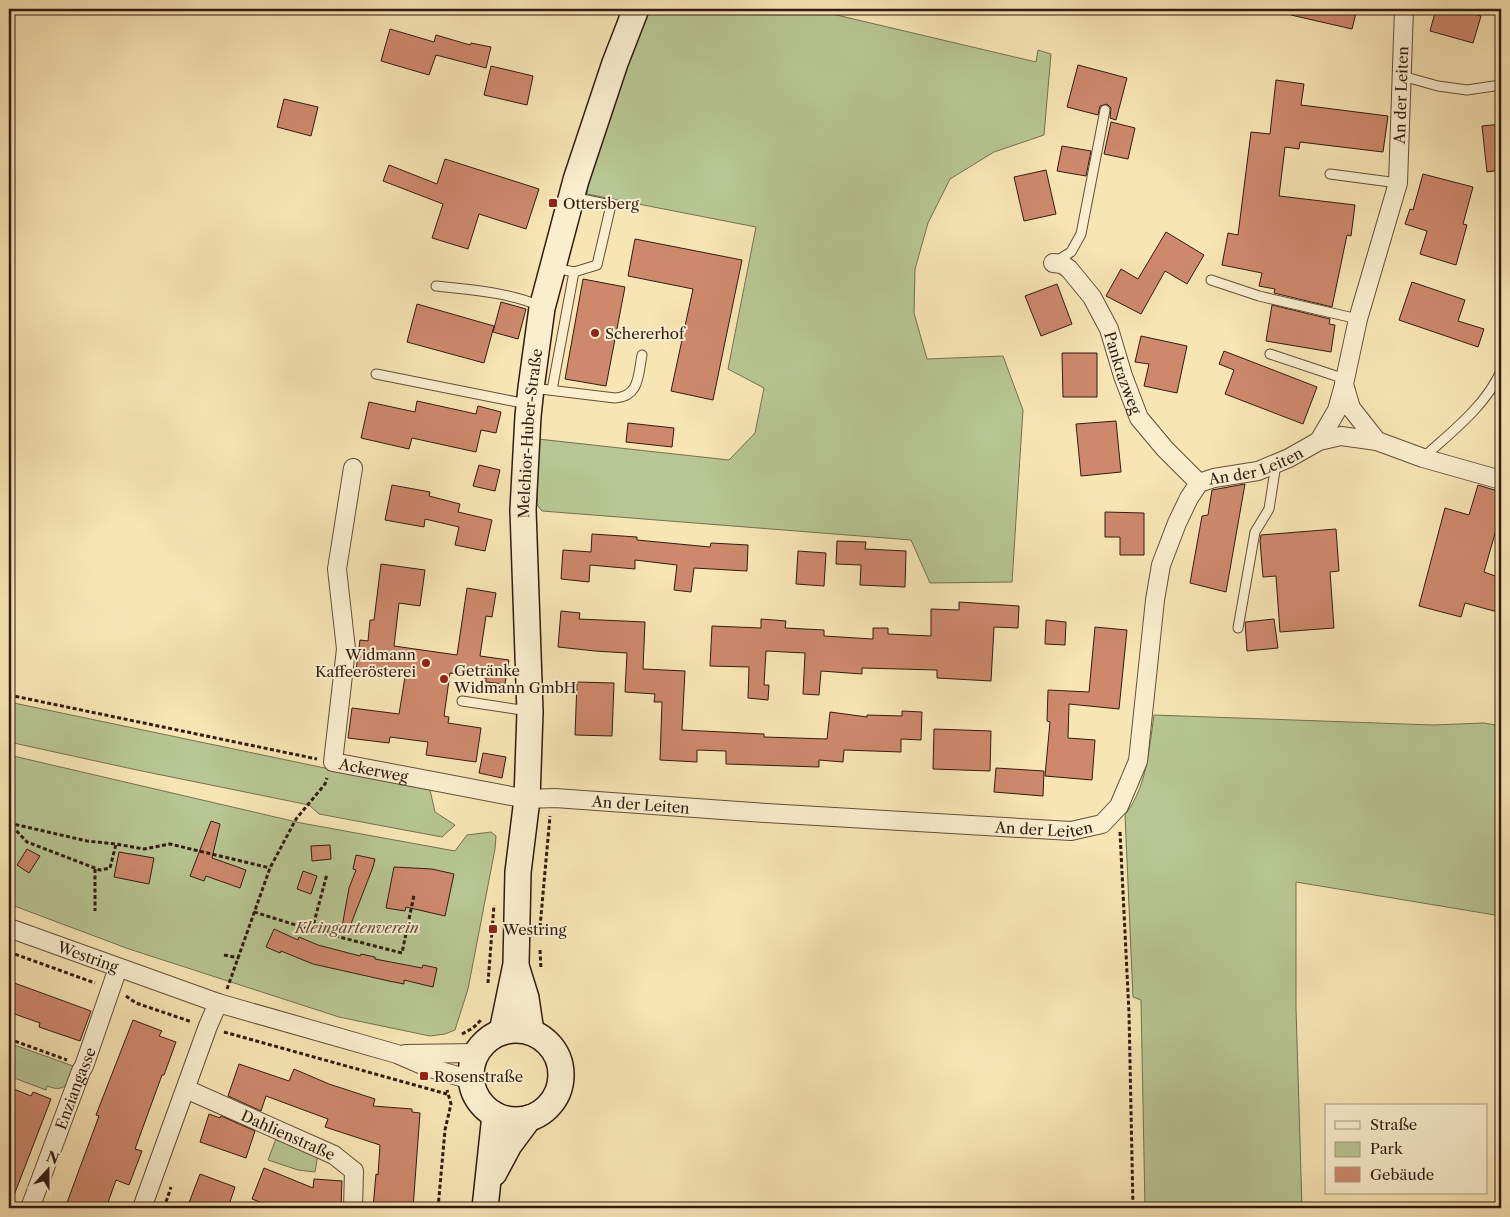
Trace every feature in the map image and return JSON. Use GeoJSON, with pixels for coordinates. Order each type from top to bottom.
{"type":"FeatureCollection","features":[{"type":"Feature","properties":{"kind":"street","name":"Melchior-Huber-Straße"},"geometry":{"type":"LineString","coordinates":[[516,964],[518,872],[527,799],[530,712],[523,510],[538,394],[542,308],[563,270],[572,197],[615,64],[636,9]]}},
{"type":"Feature","properties":{"kind":"street","name":"An der Leiten"},"geometry":{"type":"LineString","coordinates":[[1319,441],[1337,410],[1358,319],[1398,183],[1404,9]]}},
{"type":"Feature","properties":{"kind":"street","name":"Pankrazweg"},"geometry":{"type":"LineString","coordinates":[[1053,264],[1062,264],[1069,269],[1092,297],[1109,329],[1122,376],[1139,418],[1165,449],[1199,483]]}},
{"type":"Feature","properties":{"kind":"street","name":"An der Leiten"},"geometry":{"type":"LineString","coordinates":[[1345,381],[1351,408],[1377,441]]}},
{"type":"Feature","properties":{"kind":"street","name":"An der Leiten"},"geometry":{"type":"LineString","coordinates":[[527,799],[555,798],[766,813],[1071,831],[1102,824],[1118,806],[1138,761],[1155,600],[1161,565],[1176,523],[1199,483],[1214,478],[1258,471],[1289,458],[1319,441],[1341,436],[1377,441],[1423,458],[1501,480]]}},
{"type":"Feature","properties":{"kind":"street","name":"Ackerweg"},"geometry":{"type":"LineString","coordinates":[[353,468],[337,569],[346,649],[334,762],[527,799]]}},
{"type":"Feature","properties":{"kind":"street","name":"Westring"},"geometry":{"type":"LineString","coordinates":[[9,928],[218,1003],[397,1054],[427,1067],[471,1080]]}},
{"type":"Feature","properties":{"kind":"street"},"geometry":{"type":"LineString","coordinates":[[493,1025],[531,1032],[545,1040],[559,1058],[562,1078],[560,1088],[551,1105],[543,1112],[529,1118],[512,1120],[495,1115],[476,1096],[471,1080],[472,1063],[493,1025],[516,964]]}},
{"type":"Feature","properties":{"kind":"street"},"geometry":{"type":"LineString","coordinates":[[516,964],[526,998],[531,1032]]}},
{"type":"Feature","properties":{"kind":"street","name":"Enziangasse"},"geometry":{"type":"LineString","coordinates":[[30,1208],[77,1080],[84,1066],[118,968]]}},
{"type":"Feature","properties":{"kind":"street"},"geometry":{"type":"LineString","coordinates":[[142,1208],[218,1003]]}},
{"type":"Feature","properties":{"kind":"street","name":"Westring"},"geometry":{"type":"LineString","coordinates":[[397,1054],[476,1053]]}},
{"type":"Feature","properties":{"kind":"street","name":"Dahlienstraße"},"geometry":{"type":"LineString","coordinates":[[186,1089],[334,1155],[354,1171],[353,1208]]}},
{"type":"Feature","properties":{"kind":"street"},"geometry":{"type":"LineString","coordinates":[[485,1208],[495,1115]]}},
{"type":"Feature","properties":{"kind":"street"},"geometry":{"type":"LineString","coordinates":[[489,1184],[510,1144],[529,1118]]}},
{"type":"Feature","properties":{"kind":"lane"},"geometry":{"type":"LineString","coordinates":[[1402,76],[1438,86],[1466,90],[1501,85]]}},
{"type":"Feature","properties":{"kind":"lane"},"geometry":{"type":"LineString","coordinates":[[1053,264],[1071,252],[1081,234],[1105,110]]}},
{"type":"Feature","properties":{"kind":"lane"},"geometry":{"type":"LineString","coordinates":[[1330,174],[1398,183]]}},
{"type":"Feature","properties":{"kind":"lane"},"geometry":{"type":"LineString","coordinates":[[538,394],[563,270],[597,264],[611,205],[572,197]]}},
{"type":"Feature","properties":{"kind":"lane"},"geometry":{"type":"LineString","coordinates":[[1211,280],[1259,296],[1358,319]]}},
{"type":"Feature","properties":{"kind":"lane"},"geometry":{"type":"LineString","coordinates":[[436,286],[481,292],[531,302],[542,308]]}},
{"type":"Feature","properties":{"kind":"lane"},"geometry":{"type":"LineString","coordinates":[[1270,354],[1345,381]]}},
{"type":"Feature","properties":{"kind":"lane"},"geometry":{"type":"LineString","coordinates":[[376,374],[538,394],[615,398],[625,397],[630,394],[635,386],[642,355]]}},
{"type":"Feature","properties":{"kind":"lane"},"geometry":{"type":"LineString","coordinates":[[1423,458],[1477,407],[1501,372]]}},
{"type":"Feature","properties":{"kind":"lane"},"geometry":{"type":"LineString","coordinates":[[1238,628],[1255,532],[1269,509],[1276,463]]}},
{"type":"Feature","properties":{"kind":"lane"},"geometry":{"type":"LineString","coordinates":[[462,701],[530,712]]}},
{"type":"Feature","properties":{"kind":"path"},"geometry":{"type":"LineString","coordinates":[[9,695],[334,762],[325,784],[296,820],[270,868],[226,993],[218,1003]]}},
{"type":"Feature","properties":{"kind":"path"},"geometry":{"type":"LineString","coordinates":[[542,896],[550,814],[555,798]]}},
{"type":"Feature","properties":{"kind":"path"},"geometry":{"type":"LineString","coordinates":[[1118,806],[1128,1013],[1133,1208]]}},
{"type":"Feature","properties":{"kind":"path"},"geometry":{"type":"LineString","coordinates":[[9,824],[87,841],[144,849],[170,844],[270,868]]}},
{"type":"Feature","properties":{"kind":"path"},"geometry":{"type":"LineString","coordinates":[[9,824],[27,842],[100,870],[110,868],[116,844]]}},
{"type":"Feature","properties":{"kind":"path"},"geometry":{"type":"LineString","coordinates":[[95,868],[95,911]]}},
{"type":"Feature","properties":{"kind":"path"},"geometry":{"type":"LineString","coordinates":[[312,930],[327,874]]}},
{"type":"Feature","properties":{"kind":"path"},"geometry":{"type":"LineString","coordinates":[[254,912],[312,930],[402,953],[414,895]]}},
{"type":"Feature","properties":{"kind":"path"},"geometry":{"type":"LineString","coordinates":[[487,990],[494,899]]}},
{"type":"Feature","properties":{"kind":"path"},"geometry":{"type":"LineString","coordinates":[[224,955],[239,958]]}},
{"type":"Feature","properties":{"kind":"path"},"geometry":{"type":"LineString","coordinates":[[450,1053],[450,1039],[473,1028],[493,1025]]}},
{"type":"Feature","properties":{"kind":"path"},"geometry":{"type":"LineString","coordinates":[[234,1036],[447,1094]]}},
{"type":"Feature","properties":{"kind":"path"},"geometry":{"type":"LineString","coordinates":[[9,1039],[84,1066]]}},
{"type":"Feature","properties":{"kind":"path"},"geometry":{"type":"LineString","coordinates":[[438,1208],[445,1130],[451,1104],[447,1094],[448,1073]]}},
{"type":"Feature","properties":{"kind":"green space"},"geometry":{"type":"Polygon","coordinates":[[[645,9],[811,9],[1036,62],[1038,50],[1051,54],[1044,135],[994,152],[950,179],[928,223],[915,269],[914,313],[927,359],[1003,356],[1023,410],[1012,582],[930,583],[911,540],[542,511],[537,505],[538,439],[729,460],[755,433],[764,388],[728,369],[756,227],[587,194],[588,182],[645,9]]]}},
{"type":"Feature","properties":{"kind":"green space"},"geometry":{"type":"Polygon","coordinates":[[[9,702],[430,790],[435,812],[455,825],[442,837],[319,814],[309,805],[9,742],[9,702]]]}},
{"type":"Feature","properties":{"kind":"green space"},"geometry":{"type":"Polygon","coordinates":[[[1154,715],[1433,725],[1484,723],[1501,726],[1501,916],[1296,882],[1296,1008],[1302,1208],[1145,1208],[1141,1000],[1133,997],[1125,815],[1143,780],[1154,715]]]}},
{"type":"Feature","properties":{"kind":"green space","name":"Kleingartenverein"},"geometry":{"type":"Polygon","coordinates":[[[9,755],[301,823],[455,851],[467,835],[491,832],[496,836],[495,849],[468,989],[455,1030],[445,1034],[430,1036],[339,1017],[129,949],[9,904],[9,755]]]}},
{"type":"Feature","properties":{"kind":"green space"},"geometry":{"type":"Polygon","coordinates":[[[9,1043],[73,1066],[66,1085],[59,1088],[47,1086],[46,1090],[9,1076],[9,1043]]]}},
{"type":"Feature","properties":{"kind":"green space"},"geometry":{"type":"Polygon","coordinates":[[[277,1136],[318,1154],[315,1172],[298,1170],[268,1160],[277,1136]]]}},
{"type":"Feature","properties":{"kind":"building"},"geometry":{"type":"Polygon","coordinates":[[[1292,9],[1357,9],[1352,29],[1291,15],[1292,9]]]}},
{"type":"Feature","properties":{"kind":"building"},"geometry":{"type":"Polygon","coordinates":[[[1436,9],[1454,9],[1481,16],[1473,43],[1430,31],[1436,9]]]}},
{"type":"Feature","properties":{"kind":"building"},"geometry":{"type":"Polygon","coordinates":[[[390,29],[434,42],[436,35],[470,45],[471,43],[491,47],[486,68],[436,55],[429,75],[381,61],[390,29]]]}},
{"type":"Feature","properties":{"kind":"building"},"geometry":{"type":"Polygon","coordinates":[[[1078,65],[1127,78],[1116,120],[1110,118],[1111,108],[1107,104],[1100,106],[1098,115],[1067,107],[1078,65]]]}},
{"type":"Feature","properties":{"kind":"building"},"geometry":{"type":"Polygon","coordinates":[[[491,66],[533,76],[527,105],[484,95],[491,66]]]}},
{"type":"Feature","properties":{"kind":"building"},"geometry":{"type":"Polygon","coordinates":[[[1276,80],[1304,84],[1301,105],[1388,116],[1383,152],[1300,142],[1299,149],[1285,147],[1279,196],[1355,205],[1351,236],[1347,235],[1332,307],[1274,293],[1275,289],[1259,286],[1262,273],[1222,265],[1228,233],[1238,235],[1251,132],[1270,134],[1276,80]]]}},
{"type":"Feature","properties":{"kind":"building"},"geometry":{"type":"Polygon","coordinates":[[[284,99],[318,107],[311,136],[277,127],[284,99]]]}},
{"type":"Feature","properties":{"kind":"building"},"geometry":{"type":"Polygon","coordinates":[[[1111,122],[1135,128],[1128,159],[1104,154],[1111,122]]]}},
{"type":"Feature","properties":{"kind":"building"},"geometry":{"type":"Polygon","coordinates":[[[1501,124],[1501,170],[1487,172],[1482,126],[1501,124]]]}},
{"type":"Feature","properties":{"kind":"building"},"geometry":{"type":"Polygon","coordinates":[[[1062,146],[1091,151],[1086,176],[1057,171],[1062,146]]]}},
{"type":"Feature","properties":{"kind":"building"},"geometry":{"type":"Polygon","coordinates":[[[445,159],[539,189],[526,229],[479,214],[468,249],[432,238],[443,204],[383,181],[389,165],[437,184],[445,159]]]}},
{"type":"Feature","properties":{"kind":"building"},"geometry":{"type":"Polygon","coordinates":[[[1046,170],[1056,214],[1024,221],[1014,177],[1046,170]]]}},
{"type":"Feature","properties":{"kind":"building"},"geometry":{"type":"Polygon","coordinates":[[[1423,174],[1473,187],[1463,224],[1467,225],[1456,265],[1420,254],[1427,231],[1405,224],[1410,209],[1413,210],[1423,174]]]}},
{"type":"Feature","properties":{"kind":"building"},"geometry":{"type":"Polygon","coordinates":[[[1166,232],[1204,255],[1187,284],[1165,271],[1141,314],[1106,296],[1121,269],[1138,279],[1166,232]]]}},
{"type":"Feature","properties":{"kind":"building"},"geometry":{"type":"Polygon","coordinates":[[[635,239],[742,260],[713,400],[671,391],[693,289],[628,276],[635,239]]]}},
{"type":"Feature","properties":{"kind":"building","name":"Schererhof"},"geometry":{"type":"Polygon","coordinates":[[[583,279],[625,287],[606,386],[565,379],[583,279]]]}},
{"type":"Feature","properties":{"kind":"building"},"geometry":{"type":"Polygon","coordinates":[[[1412,282],[1465,300],[1458,321],[1484,329],[1478,347],[1399,320],[1412,282]]]}},
{"type":"Feature","properties":{"kind":"building"},"geometry":{"type":"Polygon","coordinates":[[[1057,284],[1072,324],[1041,336],[1025,296],[1057,284]]]}},
{"type":"Feature","properties":{"kind":"building"},"geometry":{"type":"Polygon","coordinates":[[[501,302],[526,309],[518,339],[493,332],[501,302]]]}},
{"type":"Feature","properties":{"kind":"building"},"geometry":{"type":"Polygon","coordinates":[[[417,304],[494,326],[484,363],[407,342],[417,304]]]}},
{"type":"Feature","properties":{"kind":"building"},"geometry":{"type":"Polygon","coordinates":[[[1272,305],[1330,319],[1329,324],[1335,325],[1331,352],[1266,341],[1272,305]]]}},
{"type":"Feature","properties":{"kind":"building"},"geometry":{"type":"Polygon","coordinates":[[[1141,336],[1187,346],[1177,393],[1144,386],[1149,364],[1135,362],[1141,336]]]}},
{"type":"Feature","properties":{"kind":"building"},"geometry":{"type":"Polygon","coordinates":[[[1224,351],[1317,387],[1303,424],[1225,394],[1234,370],[1219,364],[1224,351]]]}},
{"type":"Feature","properties":{"kind":"building"},"geometry":{"type":"Polygon","coordinates":[[[1062,353],[1097,353],[1097,397],[1063,397],[1062,353]]]}},
{"type":"Feature","properties":{"kind":"building"},"geometry":{"type":"Polygon","coordinates":[[[417,401],[476,414],[478,406],[501,412],[496,433],[481,430],[476,452],[412,438],[409,449],[361,438],[369,402],[415,412],[417,401]]]}},
{"type":"Feature","properties":{"kind":"building"},"geometry":{"type":"Polygon","coordinates":[[[1116,421],[1121,472],[1081,476],[1076,424],[1116,421]]]}},
{"type":"Feature","properties":{"kind":"building"},"geometry":{"type":"Polygon","coordinates":[[[628,423],[674,428],[672,447],[626,442],[628,423]]]}},
{"type":"Feature","properties":{"kind":"building"},"geometry":{"type":"Polygon","coordinates":[[[479,465],[500,470],[495,491],[473,486],[479,465]]]}},
{"type":"Feature","properties":{"kind":"building"},"geometry":{"type":"Polygon","coordinates":[[[1245,484],[1226,592],[1190,583],[1202,516],[1208,515],[1212,490],[1245,484]]]}},
{"type":"Feature","properties":{"kind":"building"},"geometry":{"type":"Polygon","coordinates":[[[392,485],[430,492],[429,496],[460,504],[458,512],[492,520],[485,551],[455,545],[459,527],[425,519],[424,527],[385,520],[392,485]]]}},
{"type":"Feature","properties":{"kind":"building"},"geometry":{"type":"Polygon","coordinates":[[[1478,485],[1501,492],[1501,531],[1496,530],[1484,572],[1501,578],[1501,613],[1465,603],[1461,617],[1419,606],[1445,508],[1469,515],[1478,485]]]}},
{"type":"Feature","properties":{"kind":"building"},"geometry":{"type":"Polygon","coordinates":[[[1105,512],[1144,513],[1144,555],[1120,555],[1120,537],[1105,537],[1105,512]]]}},
{"type":"Feature","properties":{"kind":"building"},"geometry":{"type":"Polygon","coordinates":[[[1336,529],[1339,571],[1330,572],[1334,628],[1280,632],[1276,576],[1263,577],[1261,535],[1336,529]]]}},
{"type":"Feature","properties":{"kind":"building"},"geometry":{"type":"Polygon","coordinates":[[[592,534],[637,537],[637,540],[710,547],[711,543],[748,545],[747,571],[694,568],[691,592],[674,590],[677,565],[635,560],[635,569],[590,565],[589,582],[561,579],[563,550],[591,552],[592,534]]]}},
{"type":"Feature","properties":{"kind":"building"},"geometry":{"type":"Polygon","coordinates":[[[837,541],[866,542],[865,549],[906,551],[905,587],[860,585],[861,565],[836,564],[837,541]]]}},
{"type":"Feature","properties":{"kind":"building"},"geometry":{"type":"Polygon","coordinates":[[[798,551],[826,553],[824,586],[796,584],[798,551]]]}},
{"type":"Feature","properties":{"kind":"building"},"geometry":{"type":"Polygon","coordinates":[[[381,564],[425,570],[420,606],[399,603],[394,646],[457,655],[467,588],[496,593],[492,617],[486,616],[480,656],[509,660],[505,684],[486,682],[486,678],[450,673],[444,716],[449,717],[448,723],[481,728],[476,762],[426,755],[428,742],[390,737],[389,743],[348,738],[352,708],[399,714],[405,677],[356,671],[360,640],[368,641],[370,620],[374,620],[381,564]]]}},
{"type":"Feature","properties":{"kind":"building"},"geometry":{"type":"Polygon","coordinates":[[[959,602],[1019,606],[1018,628],[994,627],[991,681],[937,678],[937,670],[862,668],[862,674],[821,671],[819,695],[803,694],[805,653],[766,651],[764,685],[769,685],[768,700],[748,698],[749,667],[710,666],[712,626],[761,628],[761,619],[786,621],[785,628],[824,630],[824,636],[873,639],[873,628],[888,628],[888,634],[931,636],[931,609],[959,610],[959,602]]]}},
{"type":"Feature","properties":{"kind":"building"},"geometry":{"type":"Polygon","coordinates":[[[561,611],[580,613],[579,619],[645,622],[643,669],[685,671],[682,730],[764,734],[764,737],[827,739],[830,712],[867,717],[867,715],[902,716],[902,711],[922,712],[921,740],[901,739],[901,752],[844,750],[843,762],[819,760],[819,767],[726,764],[726,751],[697,750],[697,762],[660,760],[662,702],[654,702],[655,694],[625,692],[627,653],[558,647],[561,611]]]}},
{"type":"Feature","properties":{"kind":"building"},"geometry":{"type":"Polygon","coordinates":[[[1274,619],[1278,648],[1247,651],[1245,622],[1274,619]]]}},
{"type":"Feature","properties":{"kind":"building"},"geometry":{"type":"Polygon","coordinates":[[[1046,620],[1066,622],[1065,645],[1045,644],[1046,620]]]}},
{"type":"Feature","properties":{"kind":"building"},"geometry":{"type":"Polygon","coordinates":[[[1095,627],[1127,630],[1119,709],[1069,704],[1068,738],[1095,740],[1092,780],[1045,776],[1050,722],[1047,721],[1048,690],[1089,692],[1095,627]]]}},
{"type":"Feature","properties":{"kind":"building"},"geometry":{"type":"Polygon","coordinates":[[[577,682],[614,683],[612,736],[575,735],[577,682]]]}},
{"type":"Feature","properties":{"kind":"building"},"geometry":{"type":"Polygon","coordinates":[[[934,729],[991,731],[990,771],[933,769],[934,729]]]}},
{"type":"Feature","properties":{"kind":"building"},"geometry":{"type":"Polygon","coordinates":[[[483,753],[506,757],[502,778],[479,773],[483,753]]]}},
{"type":"Feature","properties":{"kind":"building"},"geometry":{"type":"Polygon","coordinates":[[[996,768],[1044,771],[1043,796],[994,792],[996,768]]]}},
{"type":"Feature","properties":{"kind":"building"},"geometry":{"type":"Polygon","coordinates":[[[211,821],[220,824],[212,858],[246,870],[240,888],[206,876],[204,881],[190,876],[211,821]]]}},
{"type":"Feature","properties":{"kind":"building"},"geometry":{"type":"Polygon","coordinates":[[[330,845],[331,859],[312,861],[311,846],[330,845]]]}},
{"type":"Feature","properties":{"kind":"building"},"geometry":{"type":"Polygon","coordinates":[[[27,849],[40,856],[29,873],[17,865],[27,849]]]}},
{"type":"Feature","properties":{"kind":"building"},"geometry":{"type":"Polygon","coordinates":[[[119,852],[154,858],[149,884],[114,877],[119,852]]]}},
{"type":"Feature","properties":{"kind":"building"},"geometry":{"type":"Polygon","coordinates":[[[356,855],[375,859],[349,929],[342,927],[349,888],[356,870],[353,869],[356,855]]]}},
{"type":"Feature","properties":{"kind":"building"},"geometry":{"type":"Polygon","coordinates":[[[394,867],[432,869],[454,874],[445,916],[406,907],[405,911],[386,908],[394,867]]]}},
{"type":"Feature","properties":{"kind":"building"},"geometry":{"type":"Polygon","coordinates":[[[303,871],[317,876],[311,894],[297,889],[303,871]]]}},
{"type":"Feature","properties":{"kind":"building"},"geometry":{"type":"Polygon","coordinates":[[[274,929],[298,940],[299,937],[318,945],[360,956],[361,954],[375,957],[375,959],[422,968],[423,965],[437,968],[433,987],[404,980],[404,984],[389,981],[313,964],[281,951],[280,953],[266,947],[274,929]]]}},
{"type":"Feature","properties":{"kind":"building"},"geometry":{"type":"Polygon","coordinates":[[[9,981],[91,1011],[80,1041],[39,1027],[40,1023],[9,1012],[9,981]]]}},
{"type":"Feature","properties":{"kind":"building"},"geometry":{"type":"Polygon","coordinates":[[[133,1020],[162,1031],[159,1036],[176,1042],[135,1149],[142,1151],[129,1185],[116,1180],[106,1208],[65,1208],[99,1116],[96,1115],[133,1020]]]}},
{"type":"Feature","properties":{"kind":"building"},"geometry":{"type":"Polygon","coordinates":[[[239,1064],[289,1081],[294,1069],[329,1084],[375,1099],[373,1106],[412,1109],[412,1112],[420,1113],[413,1208],[373,1208],[380,1145],[325,1127],[328,1119],[266,1096],[261,1111],[228,1096],[239,1064]]]}},
{"type":"Feature","properties":{"kind":"building"},"geometry":{"type":"Polygon","coordinates":[[[9,1087],[31,1096],[33,1092],[51,1099],[11,1203],[9,1203],[9,1087]]]}},
{"type":"Feature","properties":{"kind":"building"},"geometry":{"type":"Polygon","coordinates":[[[209,1114],[220,1118],[221,1116],[255,1131],[246,1158],[200,1142],[209,1114]]]}},
{"type":"Feature","properties":{"kind":"building"},"geometry":{"type":"Polygon","coordinates":[[[264,1168],[313,1188],[314,1179],[342,1181],[341,1208],[275,1208],[252,1199],[264,1168]]]}},
{"type":"Feature","properties":{"kind":"building"},"geometry":{"type":"Polygon","coordinates":[[[200,1174],[235,1187],[228,1208],[187,1208],[200,1174]]]}},
{"type":"Feature","properties":{"kind":"place","name":"Ottersberg"},"geometry":{"type":"Point","coordinates":[553,203]}},
{"type":"Feature","properties":{"kind":"place","name":"Schererhof"},"geometry":{"type":"Point","coordinates":[595,333]}},
{"type":"Feature","properties":{"kind":"place","name":"Widmann Kaffeerösterei"},"geometry":{"type":"Point","coordinates":[426,663]}},
{"type":"Feature","properties":{"kind":"place","name":"Getränke Widmann GmbH"},"geometry":{"type":"Point","coordinates":[444,679]}},
{"type":"Feature","properties":{"kind":"place","name":"Westring"},"geometry":{"type":"Point","coordinates":[493,929]}},
{"type":"Feature","properties":{"kind":"place","name":"Rosenstraße"},"geometry":{"type":"Point","coordinates":[424,1076]}}]}
